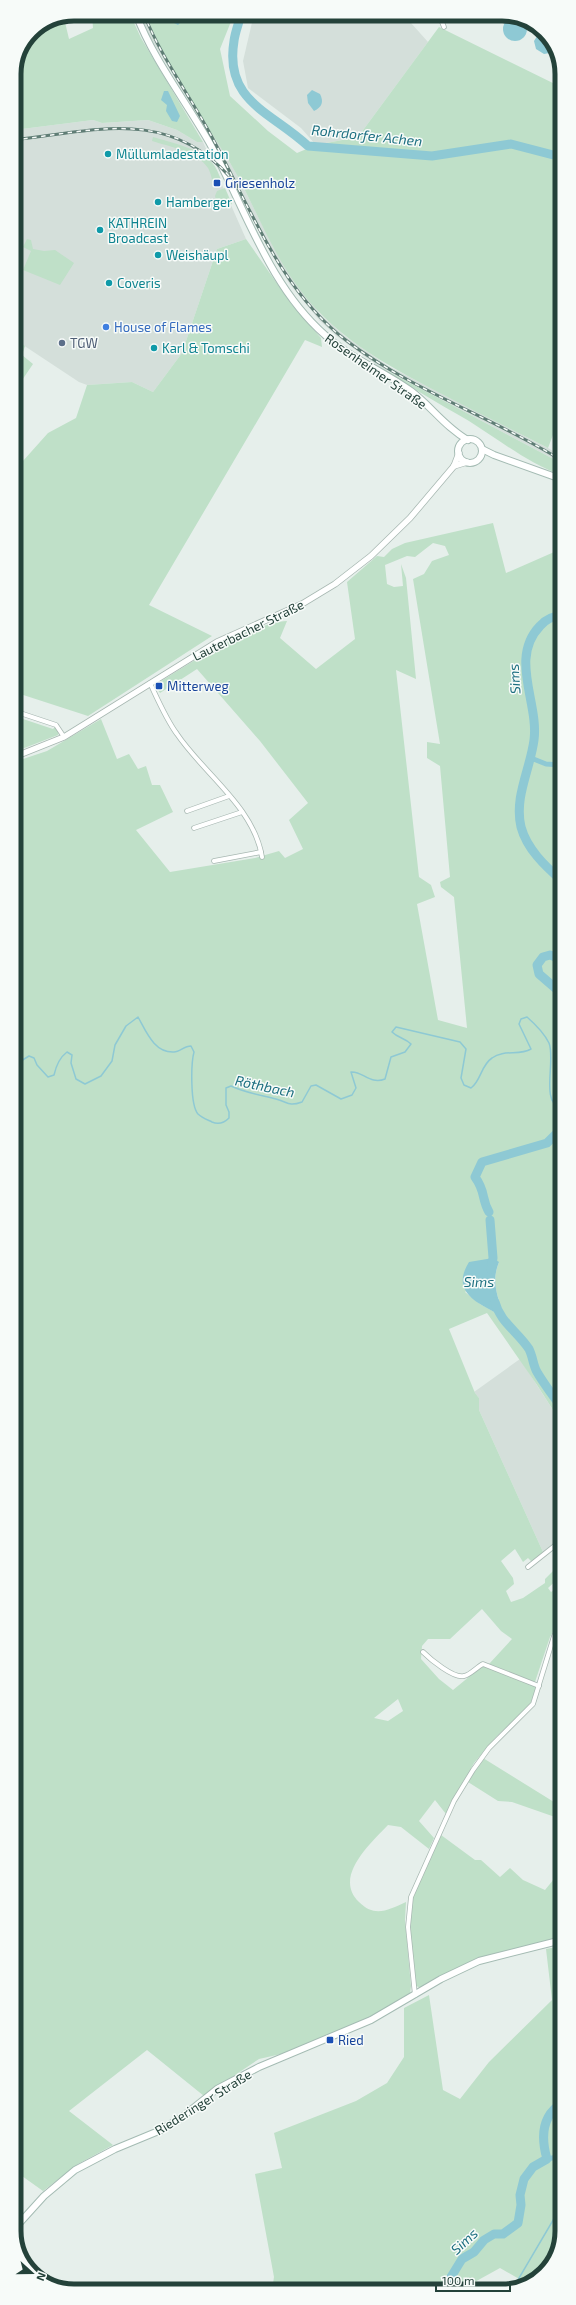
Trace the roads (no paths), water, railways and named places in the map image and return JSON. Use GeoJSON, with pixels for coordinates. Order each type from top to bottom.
{"type":"FeatureCollection","features":[{"type":"Feature","properties":{"kind":"main road","name":"Rosenheimer Straße"},"geometry":{"type":"LineString","coordinates":[[139,21],[146,36],[209,143],[275,272],[300,308],[324,335],[341,348],[410,391],[455,433],[468,440]]}},
{"type":"Feature","properties":{"kind":"main road","name":"Rosenheimer Straße"},"geometry":{"type":"LineString","coordinates":[[455,433],[460,446]]}},
{"type":"Feature","properties":{"kind":"main road"},"geometry":{"type":"LineString","coordinates":[[482,449],[480,457],[476,462],[467,462],[459,454],[460,446],[468,440],[477,441],[482,449],[494,455],[555,477]]}},
{"type":"Feature","properties":{"kind":"main road"},"geometry":{"type":"LineString","coordinates":[[480,457],[494,455]]}},
{"type":"Feature","properties":{"kind":"main road","name":"Riederinger Straße"},"geometry":{"type":"LineString","coordinates":[[21,2222],[61,2181],[92,2160],[161,2130],[182,2117],[217,2090],[259,2067],[371,2020],[441,1979],[479,1961],[555,1942]]}},
{"type":"Feature","properties":{"kind":"street"},"geometry":{"type":"LineString","coordinates":[[442,21],[444,27]]}},
{"type":"Feature","properties":{"kind":"street","name":"Lauterbacher Straße"},"geometry":{"type":"LineString","coordinates":[[21,754],[64,737],[217,642],[302,604],[335,584],[389,540],[454,466],[459,454]]}},
{"type":"Feature","properties":{"kind":"street"},"geometry":{"type":"LineString","coordinates":[[454,466],[467,462]]}},
{"type":"Feature","properties":{"kind":"street"},"geometry":{"type":"LineString","coordinates":[[150,683],[177,734],[242,812],[254,832],[262,855],[214,861]]}},
{"type":"Feature","properties":{"kind":"street"},"geometry":{"type":"LineString","coordinates":[[21,714],[56,726],[64,737]]}},
{"type":"Feature","properties":{"kind":"street"},"geometry":{"type":"LineString","coordinates":[[187,811],[229,796]]}},
{"type":"Feature","properties":{"kind":"street"},"geometry":{"type":"LineString","coordinates":[[194,828],[242,812]]}},
{"type":"Feature","properties":{"kind":"street"},"geometry":{"type":"LineString","coordinates":[[528,1567],[555,1546]]}},
{"type":"Feature","properties":{"kind":"street"},"geometry":{"type":"LineString","coordinates":[[415,1995],[408,1927],[411,1897],[464,1783],[489,1748],[529,1709],[539,1686],[555,1634]]}},
{"type":"Feature","properties":{"kind":"street"},"geometry":{"type":"LineString","coordinates":[[424,1652],[433,1662],[463,1677],[483,1664],[539,1686]]}},
{"type":"Feature","properties":{"kind":"water"},"geometry":{"type":"Polygon","coordinates":[[[170,21],[182,21],[178,25],[170,21]]]}},
{"type":"Feature","properties":{"kind":"water"},"geometry":{"type":"Polygon","coordinates":[[[505,21],[527,28],[524,38],[515,41],[506,38],[503,29],[505,21]]]}},
{"type":"Feature","properties":{"kind":"water"},"geometry":{"type":"Polygon","coordinates":[[[538,35],[550,53],[544,54],[536,49],[534,41],[538,35]]]}},
{"type":"Feature","properties":{"kind":"water"},"geometry":{"type":"Polygon","coordinates":[[[312,90],[320,94],[322,99],[319,108],[314,111],[308,103],[307,95],[312,90]]]}},
{"type":"Feature","properties":{"kind":"water"},"geometry":{"type":"Polygon","coordinates":[[[164,91],[168,91],[180,116],[177,122],[172,121],[166,111],[167,105],[161,100],[164,91]]]}},
{"type":"Feature","properties":{"kind":"water","name":"Sims"},"geometry":{"type":"Polygon","coordinates":[[[493,1258],[499,1262],[495,1280],[501,1308],[498,1314],[474,1300],[464,1288],[463,1281],[464,1272],[469,1262],[493,1258]]]}},
{"type":"Feature","properties":{"kind":"waterway","name":"Rohrdorfer Achen"},"geometry":{"type":"LineString","coordinates":[[239,21],[234,41],[233,62],[236,78],[244,92],[254,104],[308,146],[432,156],[511,144],[555,155]]}},
{"type":"Feature","properties":{"kind":"waterway","name":"Sims"},"geometry":{"type":"LineString","coordinates":[[555,617],[552,617],[540,626],[531,639],[527,652],[527,681],[533,711],[534,740],[521,794],[519,816],[524,835],[532,850],[555,874]]}},
{"type":"Feature","properties":{"kind":"waterway","name":"Sims"},"geometry":{"type":"LineString","coordinates":[[531,758],[546,764],[555,765]]}},
{"type":"Feature","properties":{"kind":"waterway","name":"Sims"},"geometry":{"type":"LineString","coordinates":[[555,957],[550,955],[543,957],[537,965],[539,974],[555,988]]}},
{"type":"Feature","properties":{"kind":"waterway","name":"Röthbach"},"geometry":{"type":"LineString","coordinates":[[21,1061],[29,1056],[34,1058],[37,1065],[48,1077],[54,1075],[58,1062],[67,1052],[72,1055],[71,1063],[76,1079],[85,1084],[101,1076],[112,1061],[115,1045],[126,1026],[138,1017],[152,1040],[161,1049],[174,1052],[191,1046],[194,1052],[192,1065],[192,1093],[195,1109],[203,1118],[219,1123],[229,1118],[229,1112],[226,1105],[226,1088],[231,1086],[288,1104],[294,1104],[302,1102],[311,1086],[316,1085],[341,1099],[352,1095],[356,1088],[351,1072],[355,1072],[375,1080],[385,1079],[391,1057],[405,1052],[411,1044],[392,1032],[396,1027],[460,1042],[466,1049],[461,1078],[464,1085],[471,1088],[477,1081],[485,1065],[492,1058],[501,1054],[522,1052],[531,1049],[519,1024],[521,1019],[527,1017],[545,1036],[549,1043],[551,1050],[550,1090],[551,1098],[555,1104]]}},
{"type":"Feature","properties":{"kind":"waterway","name":"Sims"},"geometry":{"type":"LineString","coordinates":[[489,1212],[481,1187],[475,1177],[482,1162],[547,1143],[555,1135]]}},
{"type":"Feature","properties":{"kind":"waterway","name":"Sims"},"geometry":{"type":"LineString","coordinates":[[490,1220],[493,1258],[491,1269]]}},
{"type":"Feature","properties":{"kind":"waterway","name":"Sims"},"geometry":{"type":"LineString","coordinates":[[495,1302],[497,1309],[505,1321],[529,1349],[537,1372],[555,1398]]}},
{"type":"Feature","properties":{"kind":"waterway","name":"Sims"},"geometry":{"type":"LineString","coordinates":[[447,2284],[462,2259],[474,2252],[484,2240],[494,2234],[503,2234],[518,2223],[521,2205],[520,2195],[524,2179],[533,2167],[547,2159],[544,2143],[544,2128],[546,2121],[555,2108]]}},
{"type":"Feature","properties":{"kind":"waterway"},"geometry":{"type":"LineString","coordinates":[[547,2159],[555,2157]]}},
{"type":"Feature","properties":{"kind":"waterway"},"geometry":{"type":"LineString","coordinates":[[517,2282],[555,2217]]}},
{"type":"Feature","properties":{"kind":"railway"},"geometry":{"type":"LineString","coordinates":[[147,21],[158,44],[207,128],[266,242],[283,270],[302,296],[323,320],[347,341],[372,359],[399,375],[508,430],[555,457]]}},
{"type":"Feature","properties":{"kind":"railway"},"geometry":{"type":"LineString","coordinates":[[21,139],[101,129],[128,129],[155,132],[180,140],[205,154],[229,176]]}},
{"type":"Feature","properties":{"kind":"place","name":"Müllumladestation"},"geometry":{"type":"Point","coordinates":[108,154]}},
{"type":"Feature","properties":{"kind":"place","name":"Griesenholz"},"geometry":{"type":"Point","coordinates":[217,183]}},
{"type":"Feature","properties":{"kind":"place","name":"Hamberger"},"geometry":{"type":"Point","coordinates":[158,202]}},
{"type":"Feature","properties":{"kind":"place","name":"KATHREIN Broadcast"},"geometry":{"type":"Point","coordinates":[100,230]}},
{"type":"Feature","properties":{"kind":"place","name":"Weishäupl"},"geometry":{"type":"Point","coordinates":[158,255]}},
{"type":"Feature","properties":{"kind":"place","name":"Coveris"},"geometry":{"type":"Point","coordinates":[109,283]}},
{"type":"Feature","properties":{"kind":"place","name":"House of Flames"},"geometry":{"type":"Point","coordinates":[106,327]}},
{"type":"Feature","properties":{"kind":"place","name":"TGW"},"geometry":{"type":"Point","coordinates":[62,343]}},
{"type":"Feature","properties":{"kind":"place","name":"Karl & Tomschi"},"geometry":{"type":"Point","coordinates":[154,348]}},
{"type":"Feature","properties":{"kind":"place","name":"Mitterweg"},"geometry":{"type":"Point","coordinates":[159,686]}},
{"type":"Feature","properties":{"kind":"place","name":"Ried"},"geometry":{"type":"Point","coordinates":[330,2040]}}]}
